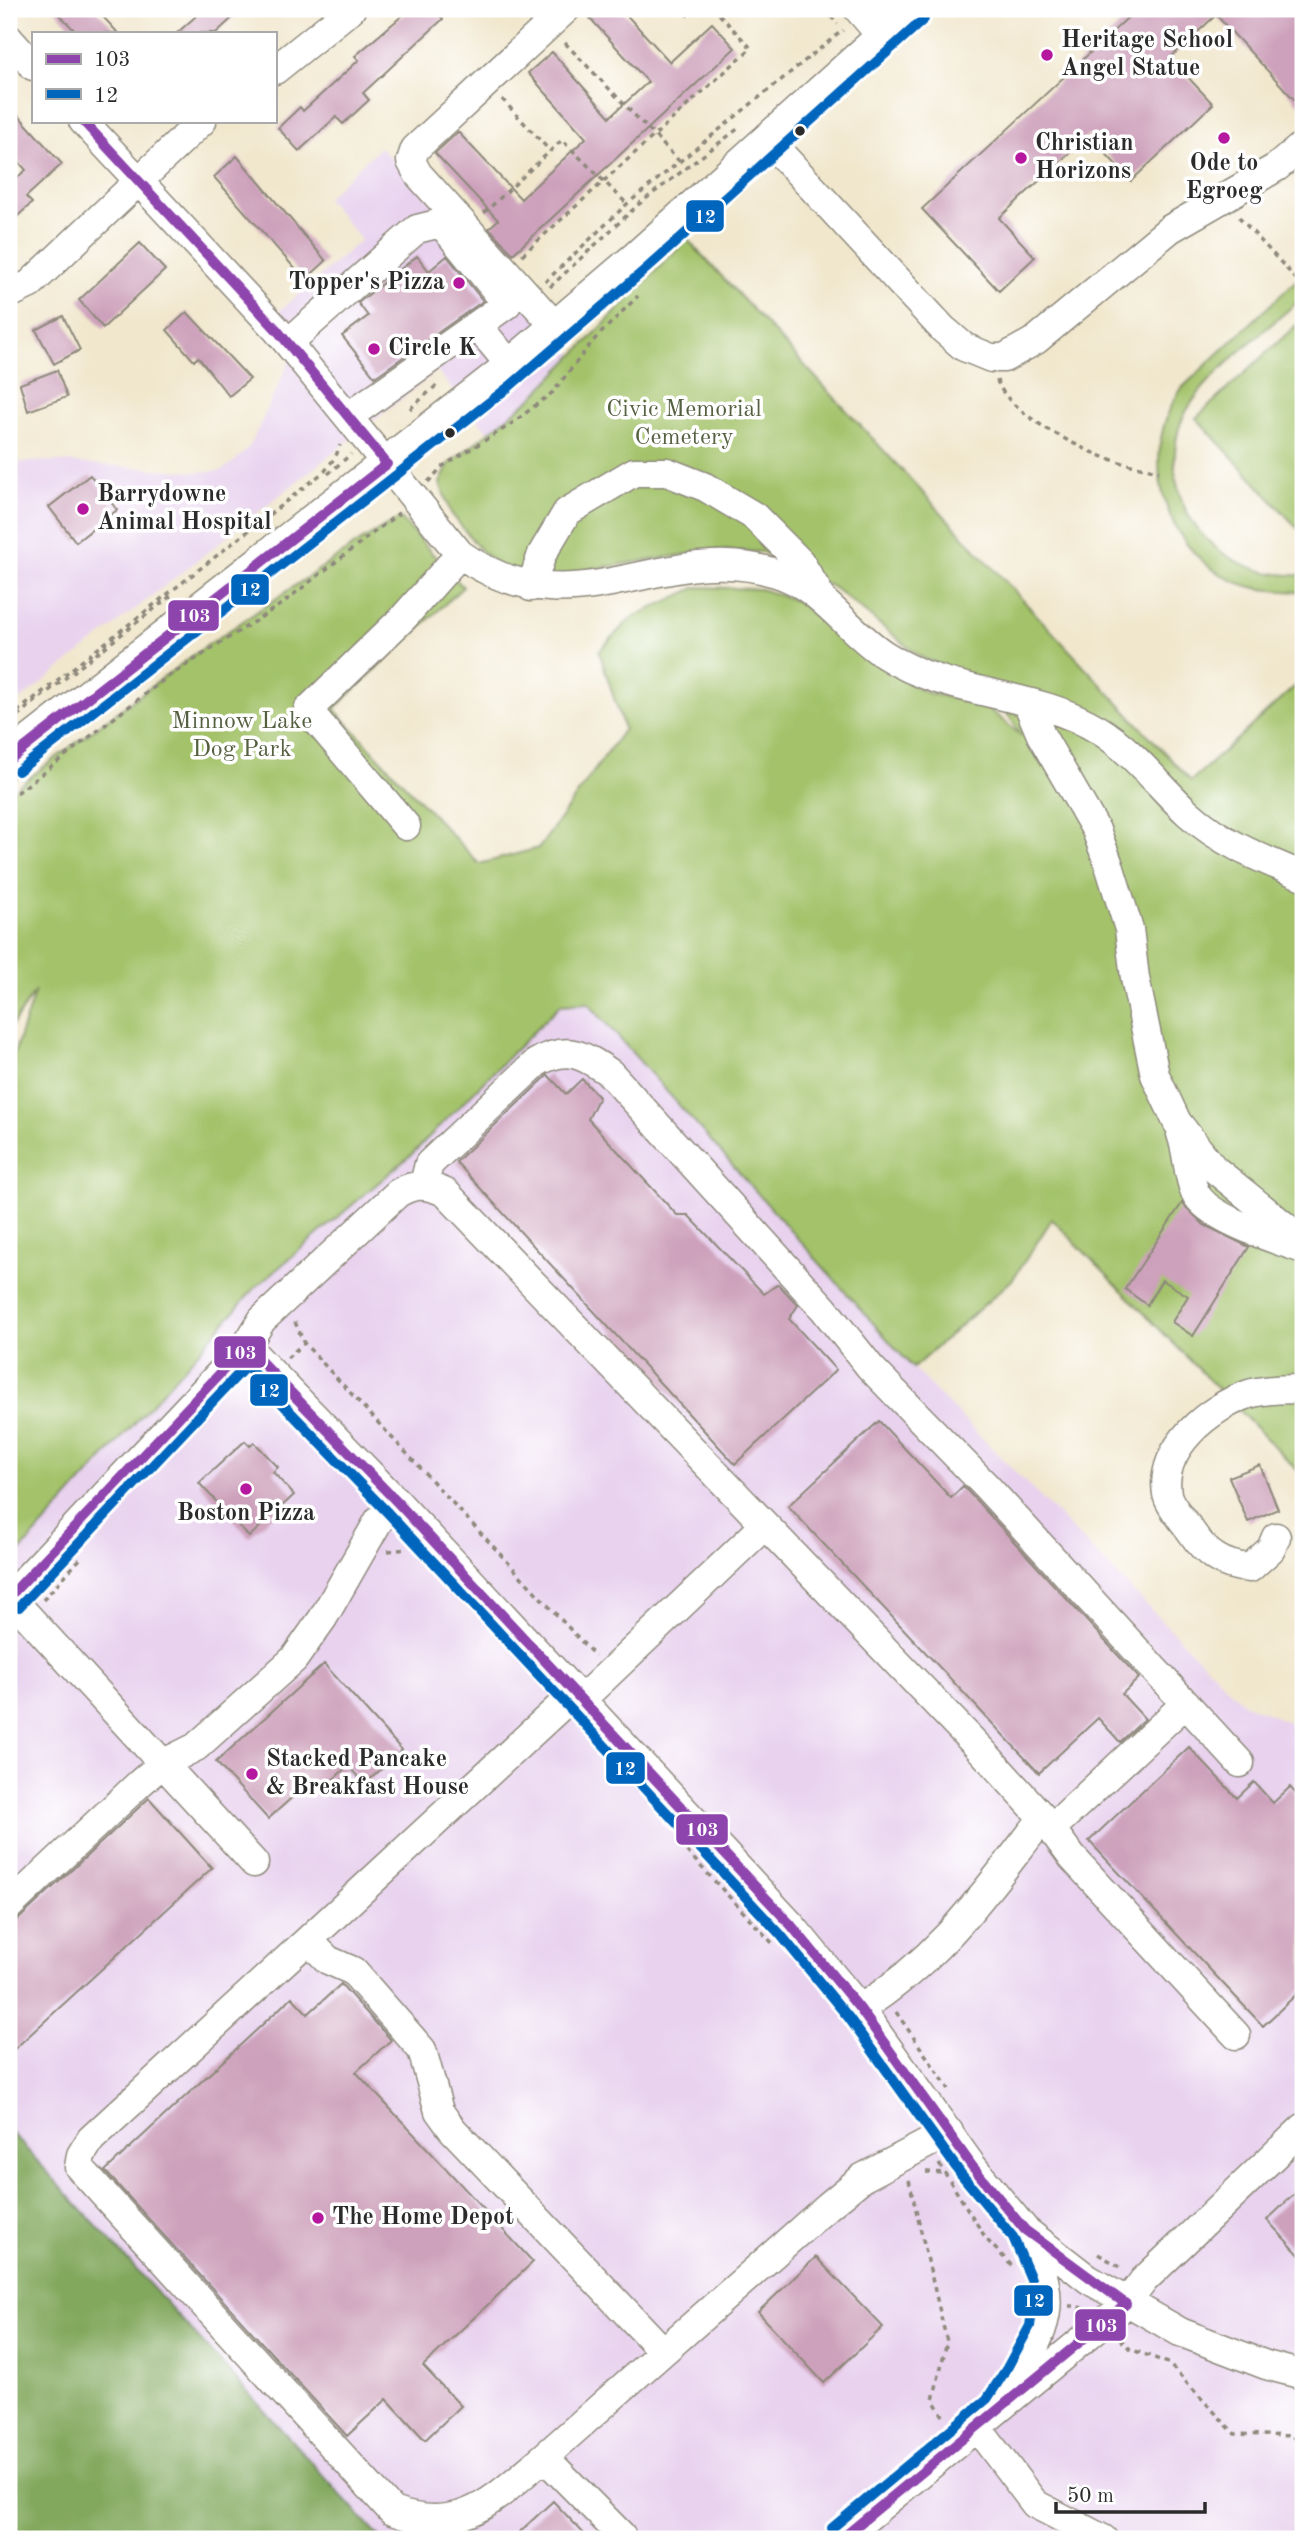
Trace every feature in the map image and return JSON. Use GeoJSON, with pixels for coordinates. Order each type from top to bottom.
{"type":"FeatureCollection","features":[{"type":"Feature","properties":{"kind":"main road"},"geometry":{"type":"LineString","coordinates":[[9,760],[511,366],[769,141],[915,9]]}},
{"type":"Feature","properties":{"kind":"street"},"geometry":{"type":"LineString","coordinates":[[276,69],[351,9]]}},
{"type":"Feature","properties":{"kind":"street"},"geometry":{"type":"LineString","coordinates":[[556,327],[418,174],[411,161],[415,149],[557,17]]}},
{"type":"Feature","properties":{"kind":"street"},"geometry":{"type":"LineString","coordinates":[[850,19],[883,38]]}},
{"type":"Feature","properties":{"kind":"street"},"geometry":{"type":"LineString","coordinates":[[9,39],[32,65]]}},
{"type":"Feature","properties":{"kind":"street"},"geometry":{"type":"LineString","coordinates":[[84,122],[288,343],[460,554],[488,574],[531,587],[566,590],[685,566],[746,564],[781,575],[823,599],[884,654],[921,675],[1027,702],[1098,730],[1216,835],[1253,856],[1303,876]]}},
{"type":"Feature","properties":{"kind":"street"},"geometry":{"type":"LineString","coordinates":[[9,294],[30,284],[201,122]]}},
{"type":"Feature","properties":{"kind":"street"},"geometry":{"type":"LineString","coordinates":[[769,141],[943,329],[964,347],[991,358],[1004,358],[1036,340],[1170,229],[1223,201],[1277,167],[1303,145]]}},
{"type":"Feature","properties":{"kind":"street"},"geometry":{"type":"LineString","coordinates":[[288,343],[418,229],[441,223],[507,304],[354,423]]}},
{"type":"Feature","properties":{"kind":"street"},"geometry":{"type":"LineString","coordinates":[[478,325],[511,366]]}},
{"type":"Feature","properties":{"kind":"street"},"geometry":{"type":"LineString","coordinates":[[531,587],[553,531],[566,512],[634,472],[667,472],[705,487],[754,516],[800,562],[823,599]]}},
{"type":"Feature","properties":{"kind":"street"},"geometry":{"type":"LineString","coordinates":[[406,826],[309,710],[404,617],[460,554]]}},
{"type":"Feature","properties":{"kind":"street"},"geometry":{"type":"LineString","coordinates":[[1027,702],[1041,735],[1096,830],[1109,865],[1129,929],[1135,978],[1155,1075],[1177,1122],[1189,1157],[1193,1187],[1202,1202],[1241,1226],[1303,1249]]}},
{"type":"Feature","properties":{"kind":"street"},"geometry":{"type":"LineString","coordinates":[[424,1184],[429,1164],[536,1063],[552,1054],[585,1056],[610,1073],[824,1309],[870,1367],[986,1486],[1240,1763]]}},
{"type":"Feature","properties":{"kind":"street"},"geometry":{"type":"LineString","coordinates":[[1177,1122],[1213,1167],[1303,1241]]}},
{"type":"Feature","properties":{"kind":"street"},"geometry":{"type":"LineString","coordinates":[[254,1863],[9,1596],[246,1346],[262,1320],[398,1193],[412,1185],[424,1184],[446,1193],[765,1525],[1047,1824],[1072,1857],[1236,2035]]}},
{"type":"Feature","properties":{"kind":"street"},"geometry":{"type":"LineString","coordinates":[[246,1346],[388,1511],[579,1696],[790,1925],[872,2001],[937,2138],[972,2166],[1025,2230],[1088,2279],[1126,2304],[1180,2332],[1266,2365],[1303,2375]]}},
{"type":"Feature","properties":{"kind":"street"},"geometry":{"type":"LineString","coordinates":[[1276,1537],[1271,1549],[1250,1568],[1230,1566],[1215,1560],[1167,1496],[1167,1469],[1173,1450],[1202,1421],[1250,1393],[1303,1389]]}},
{"type":"Feature","properties":{"kind":"street"},"geometry":{"type":"LineString","coordinates":[[9,1906],[162,1764],[196,1747],[294,1659],[323,1618],[388,1511]]}},
{"type":"Feature","properties":{"kind":"street"},"geometry":{"type":"LineString","coordinates":[[765,1525],[91,2139],[81,2155],[79,2167],[392,2511],[414,2519],[444,2521],[468,2515],[492,2501],[828,2206],[862,2179],[937,2138]]}},
{"type":"Feature","properties":{"kind":"street"},"geometry":{"type":"LineString","coordinates":[[872,2001],[920,1966],[953,1933],[1047,1824],[1186,1703]]}},
{"type":"Feature","properties":{"kind":"street"},"geometry":{"type":"LineString","coordinates":[[308,1940],[328,1960],[353,1971],[422,2050],[439,2110],[452,2129],[663,2351]]}},
{"type":"Feature","properties":{"kind":"street"},"geometry":{"type":"LineString","coordinates":[[841,2539],[1126,2304],[1144,2280],[1303,2128]]}},
{"type":"Feature","properties":{"kind":"street"},"geometry":{"type":"LineString","coordinates":[[998,2408],[1044,2330],[1047,2307],[1044,2275],[1025,2230]]}},
{"type":"Feature","properties":{"kind":"street"},"geometry":{"type":"LineString","coordinates":[[976,2426],[1035,2504],[1103,2539]]}},
{"type":"Feature","properties":{"kind":"street"},"geometry":{"type":"LineString","coordinates":[[544,2457],[621,2535]]}},
{"type":"Feature","properties":{"kind":"path"},"geometry":{"type":"LineString","coordinates":[[679,9],[686,16],[694,9]]}},
{"type":"Feature","properties":{"kind":"path"},"geometry":{"type":"LineString","coordinates":[[505,270],[751,48],[714,9]]}},
{"type":"Feature","properties":{"kind":"path"},"geometry":{"type":"LineString","coordinates":[[557,17],[653,136],[680,162]]}},
{"type":"Feature","properties":{"kind":"path"},"geometry":{"type":"LineString","coordinates":[[530,297],[627,204],[850,19]]}},
{"type":"Feature","properties":{"kind":"path"},"geometry":{"type":"LineString","coordinates":[[486,82],[550,151]]}},
{"type":"Feature","properties":{"kind":"path"},"geometry":{"type":"LineString","coordinates":[[468,229],[562,140],[627,204]]}},
{"type":"Feature","properties":{"kind":"path"},"geometry":{"type":"LineString","coordinates":[[1223,201],[1297,280]]}},
{"type":"Feature","properties":{"kind":"path"},"geometry":{"type":"LineString","coordinates":[[991,358],[999,387],[1011,401],[1046,428],[1115,461],[1159,471]]}},
{"type":"Feature","properties":{"kind":"path"},"geometry":{"type":"LineString","coordinates":[[9,718],[325,471],[337,456],[340,443],[354,423]]}},
{"type":"Feature","properties":{"kind":"path"},"geometry":{"type":"LineString","coordinates":[[295,1315],[296,1330],[304,1343],[598,1659]]}},
{"type":"Feature","properties":{"kind":"path"},"geometry":{"type":"LineString","coordinates":[[388,1511],[416,1559]]}},
{"type":"Feature","properties":{"kind":"path"},"geometry":{"type":"LineString","coordinates":[[674,1838],[781,1953]]}},
{"type":"Feature","properties":{"kind":"path"},"geometry":{"type":"LineString","coordinates":[[872,2001],[953,2096]]}},
{"type":"Feature","properties":{"kind":"path"},"geometry":{"type":"LineString","coordinates":[[937,2138],[987,2240],[1018,2272]]}},
{"type":"Feature","properties":{"kind":"path"},"geometry":{"type":"LineString","coordinates":[[908,2174],[947,2342],[933,2400],[945,2418]]}},
{"type":"Feature","properties":{"kind":"path"},"geometry":{"type":"LineString","coordinates":[[1088,2249],[1144,2280]]}},
{"type":"Feature","properties":{"kind":"path"},"geometry":{"type":"LineString","coordinates":[[1047,2307],[1078,2305],[1130,2348],[1168,2362],[1235,2434],[1292,2436],[1303,2447]]}},
{"type":"Feature","properties":{"kind":"shaded area"},"geometry":{"type":"Polygon","coordinates":[[[380,147],[573,354],[534,396],[488,432],[437,371],[20,700],[9,686],[9,463],[50,461],[195,472],[221,471],[236,460],[250,446],[294,352],[267,322],[361,240],[326,198],[380,147]]]}},
{"type":"Feature","properties":{"kind":"shaded area"},"geometry":{"type":"Polygon","coordinates":[[[589,1003],[913,1368],[1243,1703],[1303,1728],[1303,2539],[381,2539],[9,2130],[9,1564],[255,1288],[412,1154],[560,1005],[589,1003]]]}},
{"type":"Feature","properties":{"kind":"green space"},"geometry":{"type":"Polygon","coordinates":[[[687,239],[1191,781],[1303,679],[1303,1476],[1052,1219],[1013,1279],[913,1368],[588,1003],[560,1005],[412,1154],[255,1288],[9,1564],[9,1069],[35,991],[9,1030],[9,793],[196,653],[358,543],[400,518],[463,587],[334,709],[479,864],[539,848],[624,729],[599,651],[631,618],[697,587],[761,589],[797,601],[861,653],[925,692],[985,706],[1022,736],[985,680],[922,658],[836,589],[763,552],[715,550],[592,569],[557,578],[501,567],[481,551],[451,513],[440,483],[449,464],[534,396],[687,239]]]}},
{"type":"Feature","properties":{"kind":"green space"},"geometry":{"type":"Polygon","coordinates":[[[1303,274],[1303,297],[1208,382],[1186,412],[1176,440],[1175,469],[1179,493],[1188,514],[1201,533],[1235,560],[1256,569],[1303,575],[1301,592],[1267,590],[1248,586],[1219,573],[1196,554],[1178,530],[1166,503],[1160,474],[1160,444],[1168,415],[1182,388],[1303,274]]]}},
{"type":"Feature","properties":{"kind":"green space"},"geometry":{"type":"Polygon","coordinates":[[[1303,319],[1303,534],[1196,418],[1303,319]]]}},
{"type":"Feature","properties":{"kind":"green space"},"geometry":{"type":"Polygon","coordinates":[[[9,2130],[41,2165],[381,2539],[9,2539],[9,2130]]]}},
{"type":"Feature","properties":{"kind":"building"},"geometry":{"type":"Polygon","coordinates":[[[54,9],[96,9],[117,32],[76,32],[54,9]]]}},
{"type":"Feature","properties":{"kind":"building"},"geometry":{"type":"Polygon","coordinates":[[[204,9],[242,9],[217,32],[178,32],[204,9]]]}},
{"type":"Feature","properties":{"kind":"building"},"geometry":{"type":"Polygon","coordinates":[[[410,9],[433,9],[443,19],[363,93],[369,100],[343,124],[336,117],[299,151],[278,128],[300,107],[303,111],[359,60],[355,56],[410,9]]]}},
{"type":"Feature","properties":{"kind":"building"},"geometry":{"type":"Polygon","coordinates":[[[598,9],[621,9],[670,62],[712,23],[735,48],[513,254],[489,228],[498,220],[435,153],[458,132],[521,199],[586,138],[528,73],[552,52],[610,117],[648,82],[589,17],[598,9]]]}},
{"type":"Feature","properties":{"kind":"building","name":"Christian Horizons"},"geometry":{"type":"Polygon","coordinates":[[[1137,9],[1303,9],[1303,109],[1216,15],[1170,58],[1213,104],[1131,181],[1089,135],[999,218],[1035,257],[999,291],[922,209],[1137,9]]]}},
{"type":"Feature","properties":{"kind":"building"},"geometry":{"type":"Polygon","coordinates":[[[9,105],[62,164],[26,197],[32,203],[9,224],[9,178],[12,182],[26,170],[9,151],[9,105]]]}},
{"type":"Feature","properties":{"kind":"building"},"geometry":{"type":"Polygon","coordinates":[[[237,156],[326,261],[305,280],[214,177],[237,156]]]}},
{"type":"Feature","properties":{"kind":"building"},"geometry":{"type":"Polygon","coordinates":[[[140,243],[165,270],[103,328],[79,300],[140,243]]]}},
{"type":"Feature","properties":{"kind":"building"},"geometry":{"type":"Polygon","coordinates":[[[417,256],[429,271],[447,256],[483,301],[375,377],[342,336],[368,316],[358,303],[417,256]]]}},
{"type":"Feature","properties":{"kind":"building"},"geometry":{"type":"Polygon","coordinates":[[[187,312],[250,379],[229,396],[198,357],[194,361],[167,330],[187,312]]]}},
{"type":"Feature","properties":{"kind":"building"},"geometry":{"type":"Polygon","coordinates":[[[63,316],[80,350],[54,364],[36,330],[63,316]]]}},
{"type":"Feature","properties":{"kind":"building"},"geometry":{"type":"Polygon","coordinates":[[[57,370],[67,397],[28,411],[20,384],[57,370]]]}},
{"type":"Feature","properties":{"kind":"building","name":"Barrydowne Animal Hospital"},"geometry":{"type":"Polygon","coordinates":[[[90,475],[117,510],[76,542],[49,507],[90,475]]]}},
{"type":"Feature","properties":{"kind":"building"},"geometry":{"type":"Polygon","coordinates":[[[548,1075],[566,1094],[582,1079],[599,1097],[588,1119],[677,1215],[688,1215],[764,1294],[778,1284],[798,1305],[789,1319],[836,1370],[735,1464],[456,1162],[548,1075]]]}},
{"type":"Feature","properties":{"kind":"building"},"geometry":{"type":"Polygon","coordinates":[[[1182,1203],[1204,1225],[1249,1247],[1193,1336],[1172,1322],[1188,1296],[1162,1280],[1147,1305],[1125,1289],[1182,1203]]]}},
{"type":"Feature","properties":{"kind":"building"},"geometry":{"type":"Polygon","coordinates":[[[879,1421],[951,1498],[963,1486],[1139,1678],[1122,1694],[1145,1719],[1120,1742],[1098,1718],[1039,1773],[788,1506],[879,1421]]]}},
{"type":"Feature","properties":{"kind":"building","name":"Boston Pizza"},"geometry":{"type":"Polygon","coordinates":[[[245,1441],[250,1446],[254,1442],[278,1467],[273,1472],[294,1495],[249,1537],[199,1483],[245,1441]]]}},
{"type":"Feature","properties":{"kind":"building"},"geometry":{"type":"Polygon","coordinates":[[[1260,1465],[1278,1509],[1248,1522],[1229,1477],[1260,1465]]]}},
{"type":"Feature","properties":{"kind":"building"},"geometry":{"type":"Polygon","coordinates":[[[324,1664],[402,1750],[365,1784],[348,1766],[315,1796],[306,1785],[268,1819],[216,1762],[324,1664]]]}},
{"type":"Feature","properties":{"kind":"building"},"geometry":{"type":"Polygon","coordinates":[[[1189,1747],[1237,1798],[1254,1782],[1273,1803],[1290,1787],[1303,1802],[1303,1988],[1263,2026],[1089,1841],[1189,1747]]]}},
{"type":"Feature","properties":{"kind":"building"},"geometry":{"type":"Polygon","coordinates":[[[149,1798],[212,1868],[9,2054],[9,1924],[20,1918],[149,1798]]]}},
{"type":"Feature","properties":{"kind":"building","name":"The Home Depot"},"geometry":{"type":"Polygon","coordinates":[[[341,1984],[391,2040],[356,2072],[533,2262],[423,2366],[461,2406],[425,2440],[387,2399],[347,2436],[105,2171],[292,1997],[308,2014],[341,1984]]]}},
{"type":"Feature","properties":{"kind":"building"},"geometry":{"type":"Polygon","coordinates":[[[1303,2186],[1303,2259],[1267,2220],[1303,2186]]]}},
{"type":"Feature","properties":{"kind":"building"},"geometry":{"type":"Polygon","coordinates":[[[816,2257],[883,2327],[824,2383],[758,2312],[816,2257]]]}},
{"type":"Feature","properties":{"kind":"building"},"geometry":{"type":"Polygon","coordinates":[[[553,2501],[589,2539],[512,2539],[553,2501]]]}},
{"type":"Feature","properties":{"kind":"transit line","name":"12"},"geometry":{"type":"LineString","coordinates":[[18,771],[510,386],[647,268],[924,19]]}},
{"type":"Feature","properties":{"kind":"transit line","name":"103"},"geometry":{"type":"LineString","coordinates":[[9,760],[387,464],[277,330],[84,122]]}},
{"type":"Feature","properties":{"kind":"transit line","name":"103"},"geometry":{"type":"LineString","coordinates":[[9,1597],[246,1346],[397,1502],[791,1925],[860,2009],[972,2166],[1025,2230],[1126,2304],[841,2539]]}},
{"type":"Feature","properties":{"kind":"transit line","name":"12"},"geometry":{"type":"LineString","coordinates":[[19,1607],[246,1366],[387,1512],[780,1934],[849,2018],[961,2174],[1013,2237],[1031,2279],[1034,2297],[1030,2326],[987,2399],[832,2528]]}},
{"type":"Feature","properties":{"kind":"place","name":"Heritage School Angel Statue"},"geometry":{"type":"Point","coordinates":[1047,55]}},
{"type":"Feature","properties":{"kind":"place","name":"Ode to Egroeg"},"geometry":{"type":"Point","coordinates":[1224,138]}},
{"type":"Feature","properties":{"kind":"place","name":"Christian Horizons"},"geometry":{"type":"Point","coordinates":[1021,158]}},
{"type":"Feature","properties":{"kind":"place","name":"Topper's Pizza"},"geometry":{"type":"Point","coordinates":[459,283]}},
{"type":"Feature","properties":{"kind":"place","name":"Circle K"},"geometry":{"type":"Point","coordinates":[374,349]}},
{"type":"Feature","properties":{"kind":"place","name":"Barrydowne Animal Hospital"},"geometry":{"type":"Point","coordinates":[83,509]}},
{"type":"Feature","properties":{"kind":"place","name":"Boston Pizza"},"geometry":{"type":"Point","coordinates":[246,1489]}},
{"type":"Feature","properties":{"kind":"place","name":"Stacked Pancake & Breakfast House"},"geometry":{"type":"Point","coordinates":[252,1774]}},
{"type":"Feature","properties":{"kind":"place","name":"The Home Depot"},"geometry":{"type":"Point","coordinates":[318,2218]}},
{"type":"Feature","properties":{"kind":"park label","name":"Civic Memorial Cemetery"},"geometry":{"type":"Point","coordinates":[684,424]}},
{"type":"Feature","properties":{"kind":"park label","name":"Minnow Lake Dog Park"},"geometry":{"type":"Point","coordinates":[242,736]}}]}
